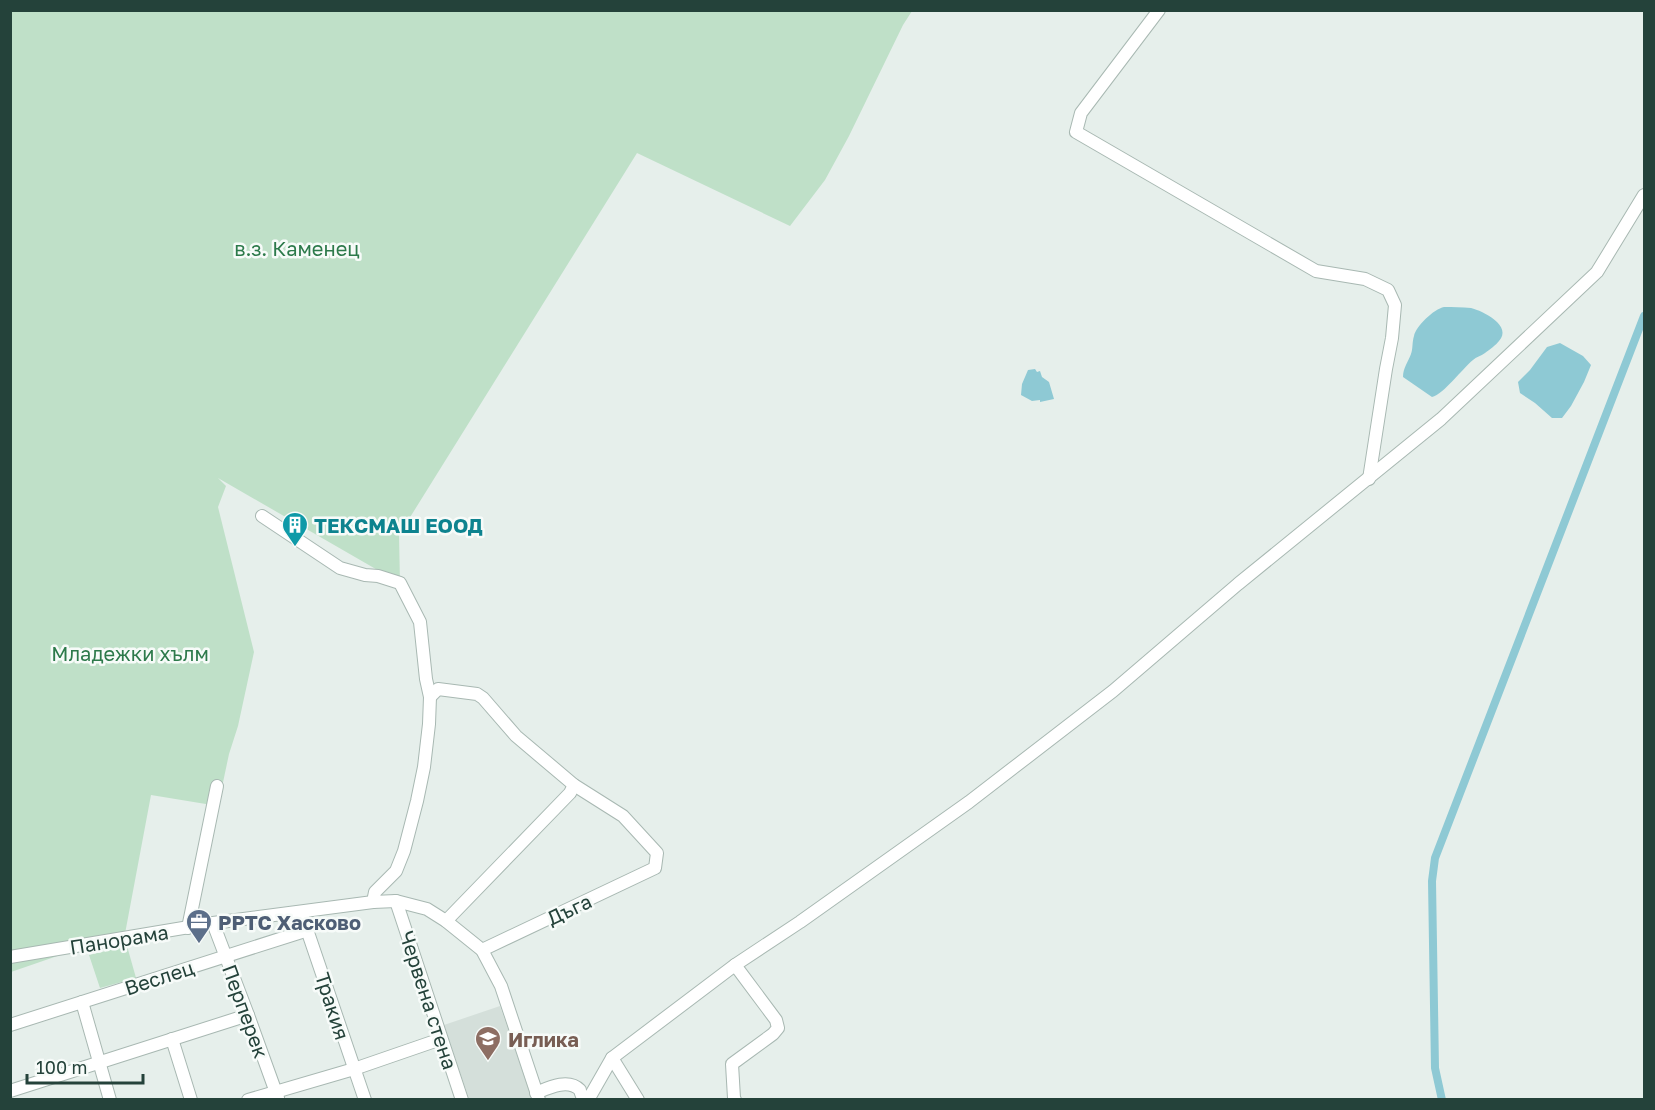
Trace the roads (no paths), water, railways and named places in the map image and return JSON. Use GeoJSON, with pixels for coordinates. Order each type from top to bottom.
{"type":"FeatureCollection","features":[{"type":"Feature","properties":{"kind":"street"},"geometry":{"type":"LineString","coordinates":[[1159,10],[1081,113],[1076,132],[1316,272],[1365,279],[1388,290],[1395,305],[1392,338],[1369,479]]}},
{"type":"Feature","properties":{"kind":"street"},"geometry":{"type":"LineString","coordinates":[[538,1096],[556,1086],[570,1085],[580,1090],[586,1100],[612,1058],[735,965],[800,922],[987,788],[1113,691],[1238,584],[1441,419],[1597,272],[1644,195]]}},
{"type":"Feature","properties":{"kind":"street"},"geometry":{"type":"LineString","coordinates":[[262,516],[340,568],[400,583],[420,622],[430,697],[423,767],[410,835],[401,861],[396,871],[375,892],[373,902]]}},
{"type":"Feature","properties":{"kind":"street"},"geometry":{"type":"LineString","coordinates":[[430,697],[438,689],[477,694],[516,736],[574,784],[570,793],[446,921]]}},
{"type":"Feature","properties":{"kind":"street","name":"Дъга"},"geometry":{"type":"LineString","coordinates":[[482,950],[655,868],[657,853],[622,816],[574,784]]}},
{"type":"Feature","properties":{"kind":"street"},"geometry":{"type":"LineString","coordinates":[[189,928],[217,786]]}},
{"type":"Feature","properties":{"kind":"street","name":"Панорама"},"geometry":{"type":"LineString","coordinates":[[10,957],[213,923],[396,900],[427,909],[482,950],[501,986],[538,1096]]}},
{"type":"Feature","properties":{"kind":"street","name":"Червена стена"},"geometry":{"type":"LineString","coordinates":[[396,900],[462,1100]]}},
{"type":"Feature","properties":{"kind":"street","name":"Тракия"},"geometry":{"type":"LineString","coordinates":[[302,912],[365,1100]]}},
{"type":"Feature","properties":{"kind":"street","name":"Перперек"},"geometry":{"type":"LineString","coordinates":[[213,923],[277,1096]]}},
{"type":"Feature","properties":{"kind":"street","name":"Веслец"},"geometry":{"type":"LineString","coordinates":[[10,1025],[308,930]]}},
{"type":"Feature","properties":{"kind":"street"},"geometry":{"type":"LineString","coordinates":[[735,965],[776,1020],[778,1028],[732,1064],[735,1100]]}},
{"type":"Feature","properties":{"kind":"street"},"geometry":{"type":"LineString","coordinates":[[82,1002],[110,1100]]}},
{"type":"Feature","properties":{"kind":"street"},"geometry":{"type":"LineString","coordinates":[[10,1091],[248,1015]]}},
{"type":"Feature","properties":{"kind":"street"},"geometry":{"type":"LineString","coordinates":[[172,1039],[191,1100]]}},
{"type":"Feature","properties":{"kind":"street"},"geometry":{"type":"LineString","coordinates":[[248,1100],[277,1096],[441,1039]]}},
{"type":"Feature","properties":{"kind":"street"},"geometry":{"type":"LineString","coordinates":[[612,1058],[638,1100]]}},
{"type":"Feature","properties":{"kind":"water"},"geometry":{"type":"Polygon","coordinates":[[[1444,307],[1471,308],[1482,312],[1495,320],[1502,330],[1502,335],[1494,346],[1474,359],[1447,386],[1432,397],[1403,377],[1403,374],[1411,354],[1415,332],[1431,314],[1444,307]]]}},
{"type":"Feature","properties":{"kind":"water"},"geometry":{"type":"Polygon","coordinates":[[[1560,343],[1583,356],[1591,365],[1571,406],[1562,418],[1552,418],[1520,393],[1518,382],[1547,347],[1560,343]]]}},
{"type":"Feature","properties":{"kind":"water"},"geometry":{"type":"Polygon","coordinates":[[[1035,369],[1037,372],[1040,371],[1042,377],[1049,382],[1054,399],[1040,402],[1040,400],[1032,401],[1021,395],[1022,384],[1028,370],[1035,369]]]}},
{"type":"Feature","properties":{"kind":"waterway"},"geometry":{"type":"LineString","coordinates":[[1442,1100],[1435,1068],[1432,881],[1435,858],[1644,316]]}},
{"type":"Feature","properties":{"kind":"place","name":"ТЕКСМАШ ЕООД"},"geometry":{"type":"Point","coordinates":[295,548]}},
{"type":"Feature","properties":{"kind":"place","name":"РРТС Хасково"},"geometry":{"type":"Point","coordinates":[199,945]}},
{"type":"Feature","properties":{"kind":"place","name":"Иглика"},"geometry":{"type":"Point","coordinates":[488,1062]}},
{"type":"Feature","properties":{"kind":"park label","name":"в.з. Каменец"},"geometry":{"type":"Point","coordinates":[297,248]}},
{"type":"Feature","properties":{"kind":"park label","name":"Младежки хълм"},"geometry":{"type":"Point","coordinates":[130,653]}}]}
